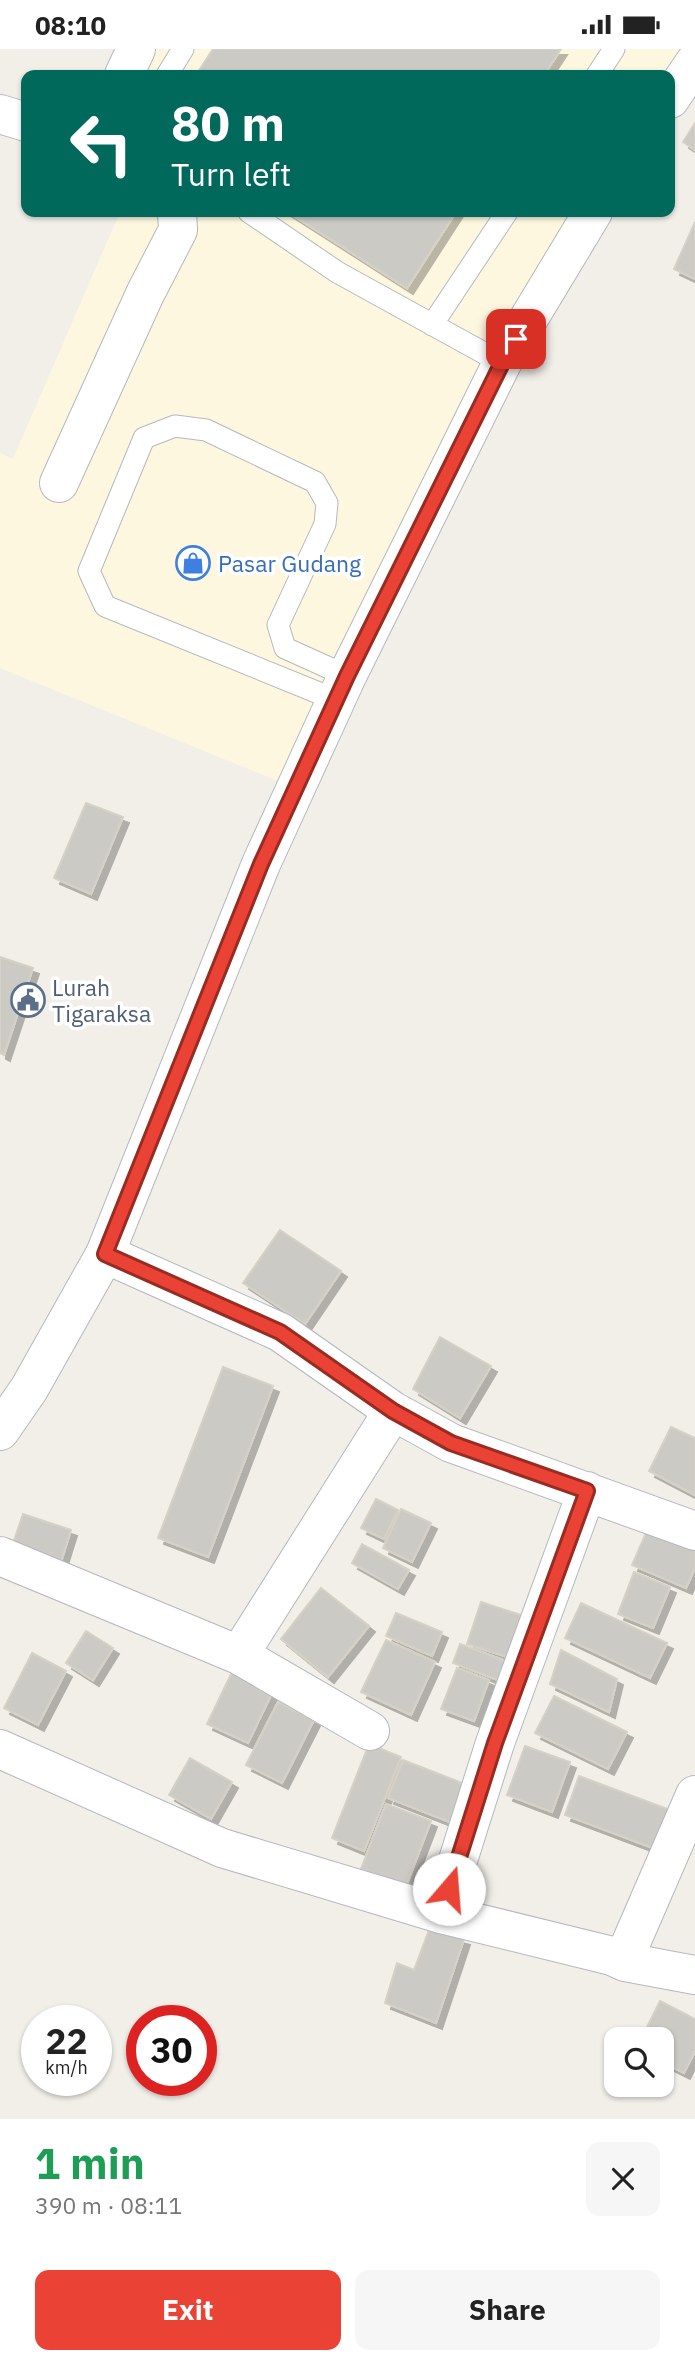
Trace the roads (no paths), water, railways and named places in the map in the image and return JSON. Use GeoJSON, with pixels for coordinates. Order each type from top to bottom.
{"type":"FeatureCollection","features":[{"type":"Feature","properties":{"kind":"street"},"geometry":{"type":"LineString","coordinates":[[126,70],[136,49]]}},
{"type":"Feature","properties":{"kind":"street"},"geometry":{"type":"LineString","coordinates":[[675,92],[695,62]]}},
{"type":"Feature","properties":{"kind":"street"},"geometry":{"type":"LineString","coordinates":[[0,114],[21,120]]}},
{"type":"Feature","properties":{"kind":"street"},"geometry":{"type":"LineString","coordinates":[[59,483],[145,293],[178,230],[177,217]]}},
{"type":"Feature","properties":{"kind":"street"},"geometry":{"type":"LineString","coordinates":[[0,1431],[29,1389],[105,1254],[261,864],[342,688],[502,363],[590,217]]}},
{"type":"Feature","properties":{"kind":"street"},"geometry":{"type":"LineString","coordinates":[[105,1254],[280,1332],[393,1411],[451,1443],[695,1531]]}},
{"type":"Feature","properties":{"kind":"street"},"geometry":{"type":"LineString","coordinates":[[239,1655],[393,1411]]}},
{"type":"Feature","properties":{"kind":"street"},"geometry":{"type":"LineString","coordinates":[[441,1914],[495,1743],[587,1491]]}},
{"type":"Feature","properties":{"kind":"street"},"geometry":{"type":"LineString","coordinates":[[0,1556],[239,1655],[370,1731]]}},
{"type":"Feature","properties":{"kind":"street"},"geometry":{"type":"LineString","coordinates":[[0,1749],[222,1848],[441,1914],[612,1956],[625,1962],[695,1975]]}},
{"type":"Feature","properties":{"kind":"street"},"geometry":{"type":"LineString","coordinates":[[625,1962],[695,1795]]}},
{"type":"Feature","properties":{"kind":"lane"},"geometry":{"type":"LineString","coordinates":[[170,70],[183,49]]}},
{"type":"Feature","properties":{"kind":"lane"},"geometry":{"type":"LineString","coordinates":[[600,70],[614,49]]}},
{"type":"Feature","properties":{"kind":"lane"},"geometry":{"type":"LineString","coordinates":[[256,217],[337,272],[502,363]]}},
{"type":"Feature","properties":{"kind":"lane"},"geometry":{"type":"LineString","coordinates":[[432,325],[504,217]]}},
{"type":"Feature","properties":{"kind":"lane"},"geometry":{"type":"LineString","coordinates":[[175,426],[206,430],[315,482],[327,503],[325,524],[278,625],[285,648],[342,688],[105,606],[89,571],[144,438],[175,426]]}},
{"type":"Feature","properties":{"kind":"place","name":"Pasar Gudang"},"geometry":{"type":"Point","coordinates":[193,563]}},
{"type":"Feature","properties":{"kind":"place","name":"Lurah Tigaraksa"},"geometry":{"type":"Point","coordinates":[28,1000]}}]}
